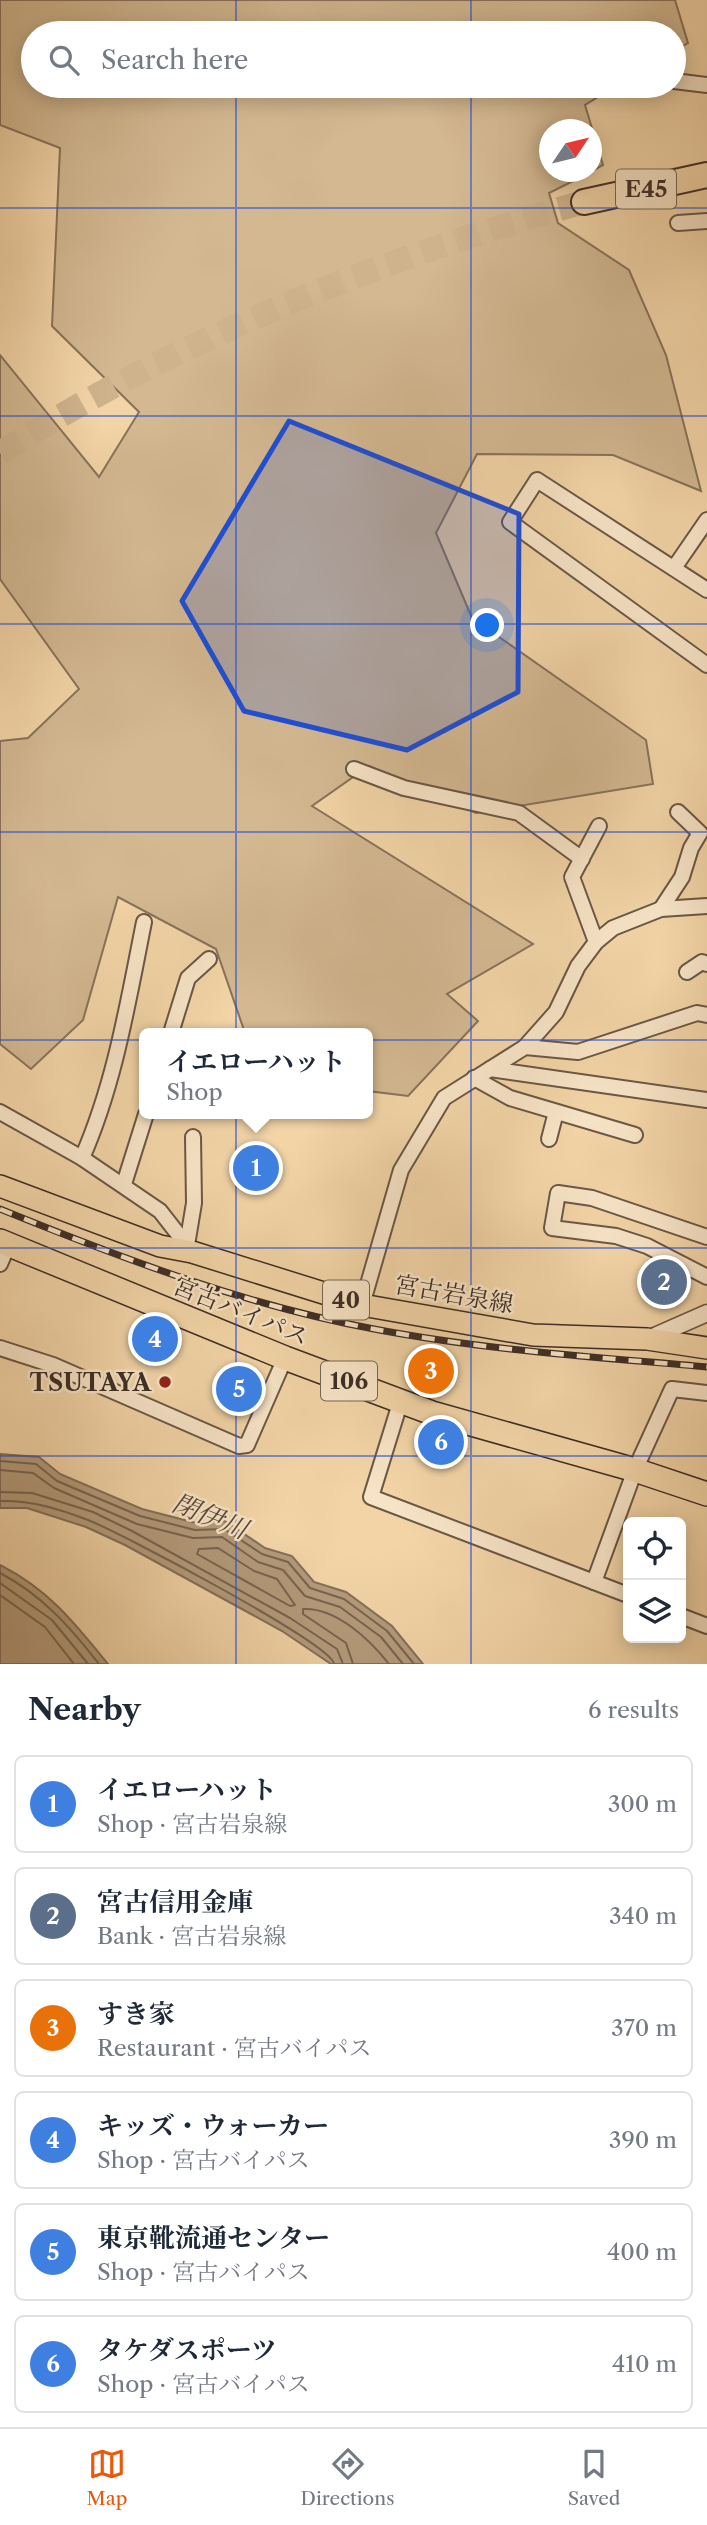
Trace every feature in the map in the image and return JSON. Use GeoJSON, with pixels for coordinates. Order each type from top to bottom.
{"type":"FeatureCollection","features":[{"type":"Feature","properties":{"kind":"highway","name":"E45"},"geometry":{"type":"LineString","coordinates":[[584,202],[707,176]]}},
{"type":"Feature","properties":{"kind":"highway","name":"宮古バイパス"},"geometry":{"type":"LineString","coordinates":[[3,1250],[401,1400],[707,1494]]}},
{"type":"Feature","properties":{"kind":"main road","name":"宮古岩泉線"},"geometry":{"type":"LineString","coordinates":[[0,1186],[160,1246],[190,1248],[362,1305],[533,1335],[647,1339],[707,1348]]}},
{"type":"Feature","properties":{"kind":"street"},"geometry":{"type":"LineString","coordinates":[[686,82],[707,85]]}},
{"type":"Feature","properties":{"kind":"street"},"geometry":{"type":"LineString","coordinates":[[678,222],[707,221]]}},
{"type":"Feature","properties":{"kind":"street"},"geometry":{"type":"LineString","coordinates":[[707,590],[537,480],[510,522],[707,665]]}},
{"type":"Feature","properties":{"kind":"street"},"geometry":{"type":"LineString","coordinates":[[674,568],[707,520]]}},
{"type":"Feature","properties":{"kind":"street"},"geometry":{"type":"LineString","coordinates":[[354,769],[404,788],[519,813],[582,859]]}},
{"type":"Feature","properties":{"kind":"street"},"geometry":{"type":"LineString","coordinates":[[662,909],[682,877],[691,848],[700,833],[678,812]]}},
{"type":"Feature","properties":{"kind":"street"},"geometry":{"type":"LineString","coordinates":[[596,942],[572,877],[599,826]]}},
{"type":"Feature","properties":{"kind":"street"},"geometry":{"type":"LineString","coordinates":[[362,1305],[401,1170],[444,1098],[525,1047],[556,1012],[578,966],[596,942],[613,928],[662,909],[707,906]]}},
{"type":"Feature","properties":{"kind":"street"},"geometry":{"type":"LineString","coordinates":[[82,1158],[97,1124],[122,1034],[144,922]]}},
{"type":"Feature","properties":{"kind":"street"},"geometry":{"type":"LineString","coordinates":[[173,1028],[188,978],[209,959]]}},
{"type":"Feature","properties":{"kind":"street"},"geometry":{"type":"LineString","coordinates":[[687,972],[702,962],[707,964]]}},
{"type":"Feature","properties":{"kind":"street"},"geometry":{"type":"LineString","coordinates":[[525,1047],[578,1052],[697,1013],[707,1015]]}},
{"type":"Feature","properties":{"kind":"street"},"geometry":{"type":"LineString","coordinates":[[491,1069],[707,1100]]}},
{"type":"Feature","properties":{"kind":"street"},"geometry":{"type":"LineString","coordinates":[[474,1078],[510,1098],[635,1135]]}},
{"type":"Feature","properties":{"kind":"street"},"geometry":{"type":"LineString","coordinates":[[0,1112],[124,1184],[160,1211],[190,1248]]}},
{"type":"Feature","properties":{"kind":"street"},"geometry":{"type":"LineString","coordinates":[[549,1139],[556,1112]]}},
{"type":"Feature","properties":{"kind":"street"},"geometry":{"type":"LineString","coordinates":[[124,1184],[144,1119]]}},
{"type":"Feature","properties":{"kind":"street"},"geometry":{"type":"LineString","coordinates":[[190,1248],[194,1203],[193,1137]]}},
{"type":"Feature","properties":{"kind":"street"},"geometry":{"type":"LineString","coordinates":[[707,1237],[592,1198],[558,1193],[552,1228],[617,1236],[647,1246],[707,1277]]}},
{"type":"Feature","properties":{"kind":"street"},"geometry":{"type":"LineString","coordinates":[[647,1339],[707,1313]]}},
{"type":"Feature","properties":{"kind":"street"},"geometry":{"type":"LineString","coordinates":[[0,1348],[53,1365],[239,1446],[247,1445],[285,1358]]}},
{"type":"Feature","properties":{"kind":"street"},"geometry":{"type":"LineString","coordinates":[[594,1582],[635,1470],[672,1389],[707,1393]]}},
{"type":"Feature","properties":{"kind":"street"},"geometry":{"type":"LineString","coordinates":[[401,1400],[371,1497],[623,1593]]}},
{"type":"Feature","properties":{"kind":"street"},"geometry":{"type":"LineString","coordinates":[[686,1618],[707,1626]]}},
{"type":"Feature","properties":{"kind":"highlighted area"},"geometry":{"type":"Polygon","coordinates":[[[289,421],[519,514],[518,692],[407,750],[244,711],[182,601],[289,421]]]}},
{"type":"Feature","properties":{"kind":"shaded area"},"geometry":{"type":"Polygon","coordinates":[[[0,0],[675,0],[681,21],[21,21],[21,98],[596,98],[585,105],[589,119],[539,119],[539,182],[571,182],[549,193],[558,223],[629,270],[666,355],[701,491],[613,455],[477,454],[436,533],[472,618],[646,740],[653,784],[476,813],[369,766],[312,806],[533,944],[447,994],[478,1021],[408,1096],[373,1092],[373,1028],[243,1028],[216,949],[118,897],[83,1020],[31,1069],[0,1044],[0,741],[28,738],[79,689],[0,579],[0,355],[99,477],[139,412],[52,326],[60,148],[0,125],[0,0]]]}},
{"type":"Feature","properties":{"kind":"water"},"geometry":{"type":"Polygon","coordinates":[[[0,1454],[39,1457],[60,1474],[142,1509],[196,1523],[225,1521],[265,1548],[292,1556],[314,1582],[346,1592],[392,1626],[423,1664],[331,1664],[282,1631],[125,1545],[86,1527],[27,1508],[0,1508],[0,1454]]]}},
{"type":"Feature","properties":{"kind":"water"},"geometry":{"type":"Polygon","coordinates":[[[0,1565],[47,1596],[108,1664],[0,1664],[0,1565]]]}},
{"type":"Feature","properties":{"kind":"tunnel"},"geometry":{"type":"LineString","coordinates":[[0,453],[138,373],[283,306],[432,249],[584,202]]}},
{"type":"Feature","properties":{"kind":"railway"},"geometry":{"type":"LineString","coordinates":[[0,1209],[184,1278],[326,1319],[457,1342],[707,1367]]}},
{"type":"Feature","properties":{"kind":"place","name":"イエローハット"},"geometry":{"type":"Point","coordinates":[256,1168]}},
{"type":"Feature","properties":{"kind":"place","name":"宮古信用金庫"},"geometry":{"type":"Point","coordinates":[664,1282]}},
{"type":"Feature","properties":{"kind":"place","name":"キッズ・ウォーカー"},"geometry":{"type":"Point","coordinates":[155,1339]}},
{"type":"Feature","properties":{"kind":"place","name":"すき家"},"geometry":{"type":"Point","coordinates":[431,1371]}},
{"type":"Feature","properties":{"kind":"place","name":"TSUTAYA"},"geometry":{"type":"Point","coordinates":[165,1382]}},
{"type":"Feature","properties":{"kind":"place","name":"東京靴流通センター"},"geometry":{"type":"Point","coordinates":[239,1389]}},
{"type":"Feature","properties":{"kind":"place","name":"タケダスポーツ"},"geometry":{"type":"Point","coordinates":[441,1442]}},
{"type":"Feature","properties":{"kind":"water label","name":"閉伊川"},"geometry":{"type":"Point","coordinates":[210,1516]}}]}
